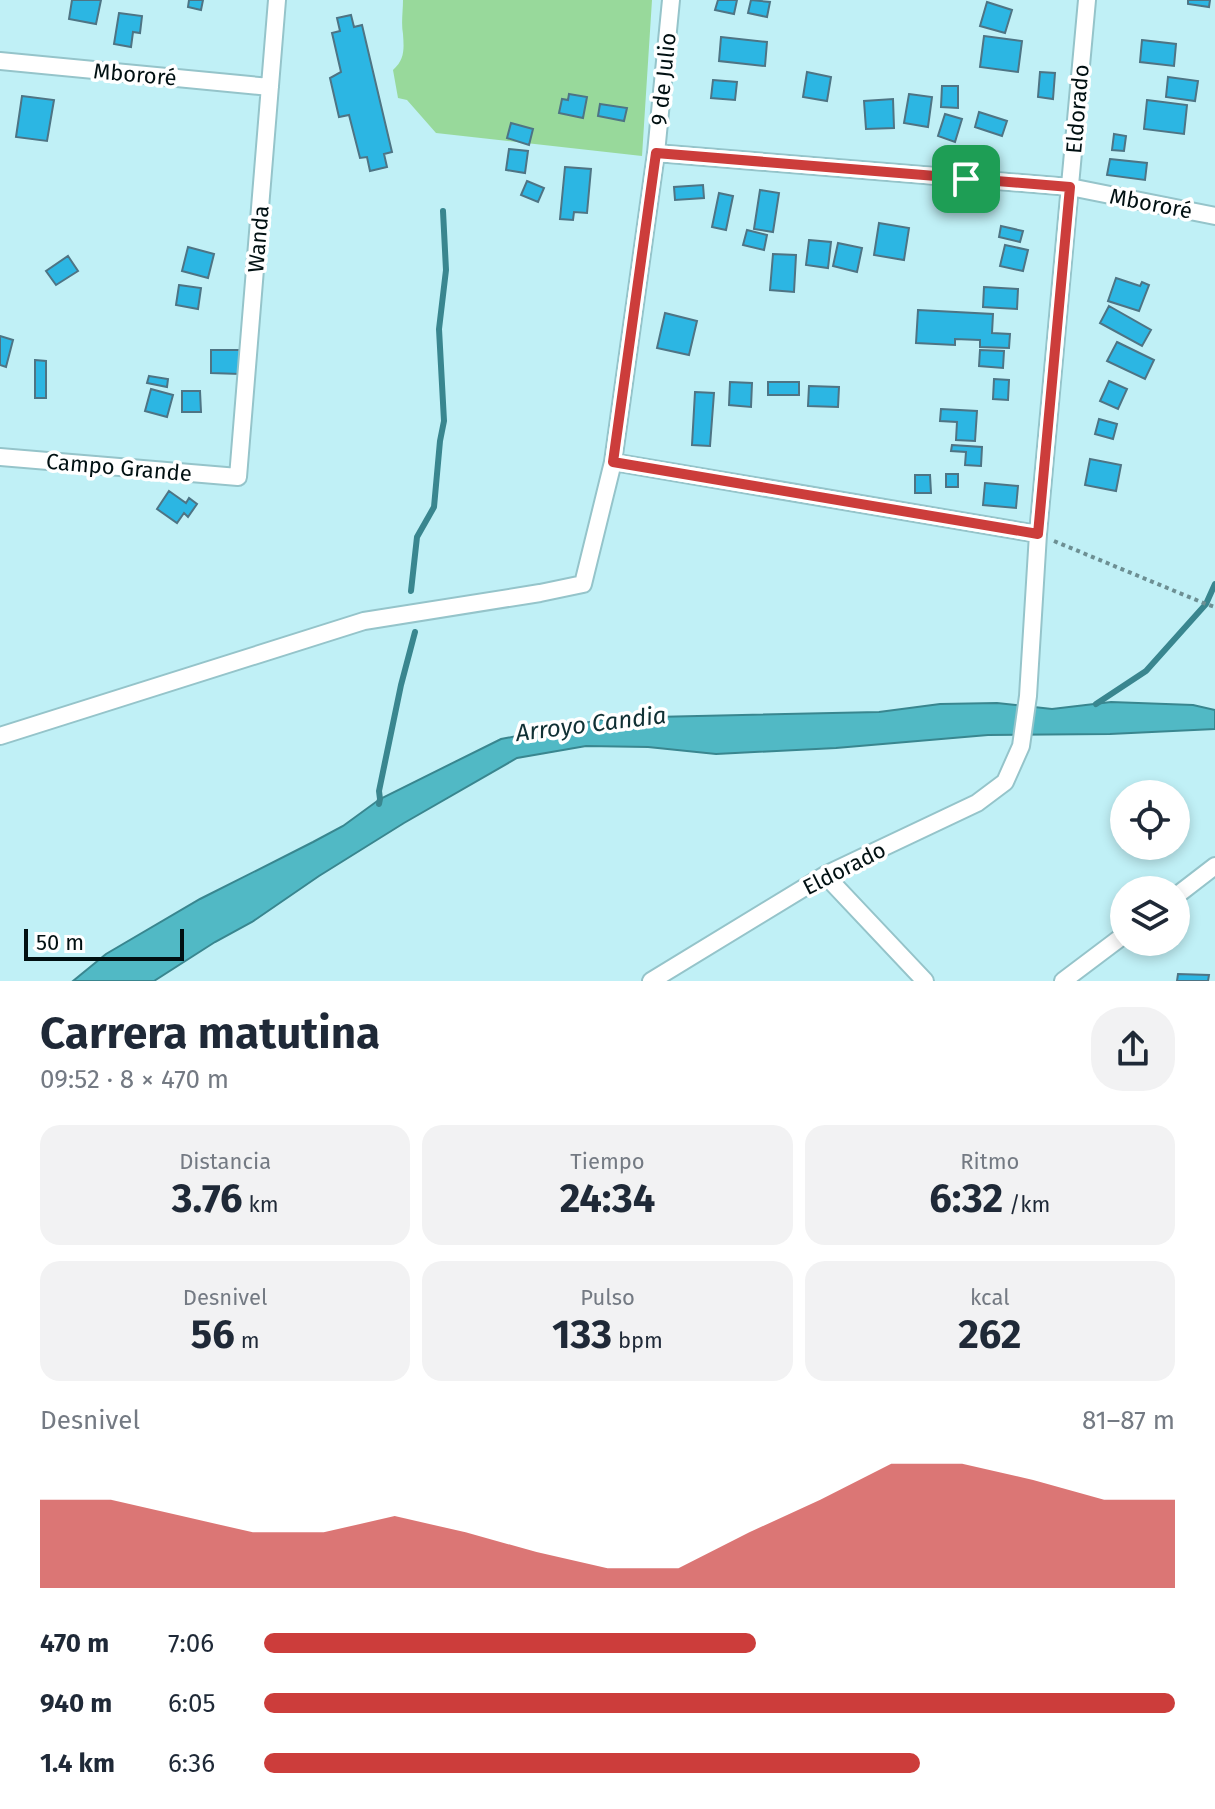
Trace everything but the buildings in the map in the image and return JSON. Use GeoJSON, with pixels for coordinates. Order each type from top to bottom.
{"type":"FeatureCollection","features":[{"type":"Feature","properties":{"kind":"street","name":"Wanda"},"geometry":{"type":"LineString","coordinates":[[238,477],[277,0]]}},
{"type":"Feature","properties":{"kind":"street","name":"9 de Julio"},"geometry":{"type":"LineString","coordinates":[[0,736],[364,621],[583,584],[613,462],[656,153],[671,0]]}},
{"type":"Feature","properties":{"kind":"street","name":"Eldorado"},"geometry":{"type":"LineString","coordinates":[[651,981],[825,875],[977,803],[1005,782],[1021,746],[1028,696],[1038,534],[1087,0]]}},
{"type":"Feature","properties":{"kind":"street","name":"Mbororé"},"geometry":{"type":"LineString","coordinates":[[0,61],[270,87]]}},
{"type":"Feature","properties":{"kind":"street","name":"Mbororé"},"geometry":{"type":"LineString","coordinates":[[656,153],[1070,187],[1215,216]]}},
{"type":"Feature","properties":{"kind":"street","name":"Campo Grande"},"geometry":{"type":"LineString","coordinates":[[0,457],[238,477]]}},
{"type":"Feature","properties":{"kind":"street"},"geometry":{"type":"LineString","coordinates":[[613,462],[1038,534]]}},
{"type":"Feature","properties":{"kind":"street"},"geometry":{"type":"LineString","coordinates":[[1190,885],[1215,866]]}},
{"type":"Feature","properties":{"kind":"street"},"geometry":{"type":"LineString","coordinates":[[825,875],[925,981]]}},
{"type":"Feature","properties":{"kind":"street"},"geometry":{"type":"LineString","coordinates":[[1063,981],[1110,946]]}},
{"type":"Feature","properties":{"kind":"path"},"geometry":{"type":"LineString","coordinates":[[1038,534],[1215,607]]}},
{"type":"Feature","properties":{"kind":"green space"},"geometry":{"type":"Polygon","coordinates":[[[403,0],[652,0],[642,156],[436,133],[407,100],[398,98],[393,70],[403,54],[403,0]]]}},
{"type":"Feature","properties":{"kind":"water","name":"Arroyo Candia"},"geometry":{"type":"Polygon","coordinates":[[[1111,702],[1193,705],[1215,710],[1215,729],[988,735],[716,754],[648,747],[586,746],[517,758],[404,823],[252,922],[154,981],[73,981],[106,954],[200,899],[343,826],[380,799],[501,739],[610,718],[879,712],[940,704],[997,703],[1052,709],[1111,702]]]}},
{"type":"Feature","properties":{"kind":"waterway"},"geometry":{"type":"LineString","coordinates":[[411,591],[417,537],[434,507],[444,421],[439,329],[446,270],[443,211]]}},
{"type":"Feature","properties":{"kind":"waterway"},"geometry":{"type":"LineString","coordinates":[[1096,704],[1146,671],[1206,604],[1215,584]]}},
{"type":"Feature","properties":{"kind":"waterway"},"geometry":{"type":"LineString","coordinates":[[379,804],[401,685],[415,632]]}},
{"type":"Feature","properties":{"kind":"route"},"geometry":{"type":"LineString","coordinates":[[656,153],[966,179],[1070,187],[1038,534],[613,462],[656,153]]}}]}
